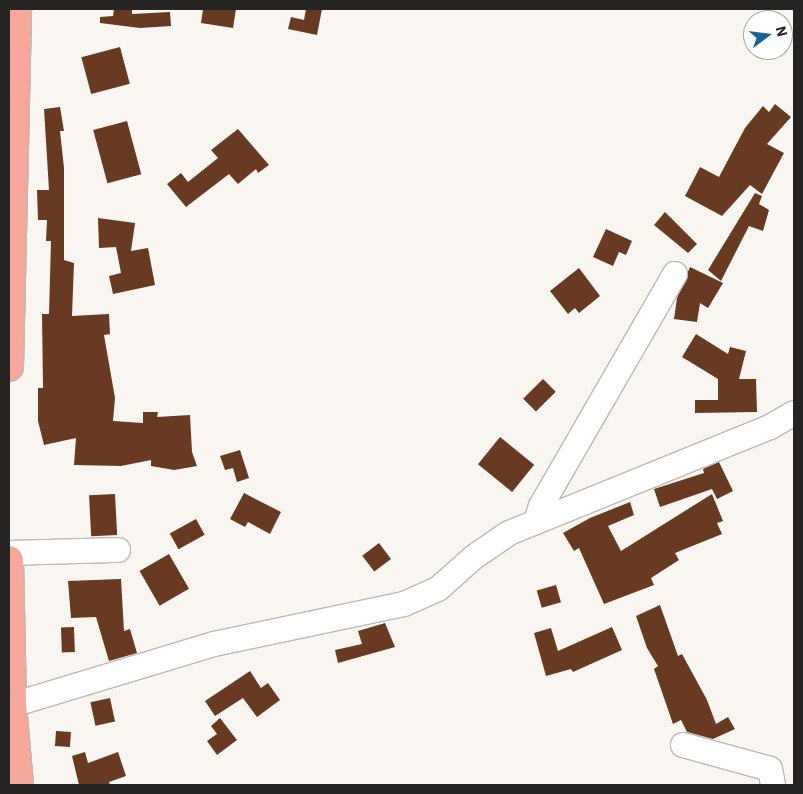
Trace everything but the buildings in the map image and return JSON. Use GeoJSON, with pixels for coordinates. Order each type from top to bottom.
{"type":"FeatureCollection","features":[{"type":"Feature","properties":{"kind":"main road"},"geometry":{"type":"LineString","coordinates":[[9,367],[17,9]]}},
{"type":"Feature","properties":{"kind":"main road"},"geometry":{"type":"LineString","coordinates":[[9,560],[12,705],[19,785]]}},
{"type":"Feature","properties":{"kind":"street"},"geometry":{"type":"LineString","coordinates":[[536,522],[541,506],[675,274]]}},
{"type":"Feature","properties":{"kind":"street"},"geometry":{"type":"LineString","coordinates":[[12,705],[214,644],[404,604],[438,589],[474,556],[509,533],[770,427],[794,413]]}},
{"type":"Feature","properties":{"kind":"street"},"geometry":{"type":"LineString","coordinates":[[9,553],[118,550]]}},
{"type":"Feature","properties":{"kind":"street"},"geometry":{"type":"LineString","coordinates":[[683,745],[770,769],[772,785]]}}]}
